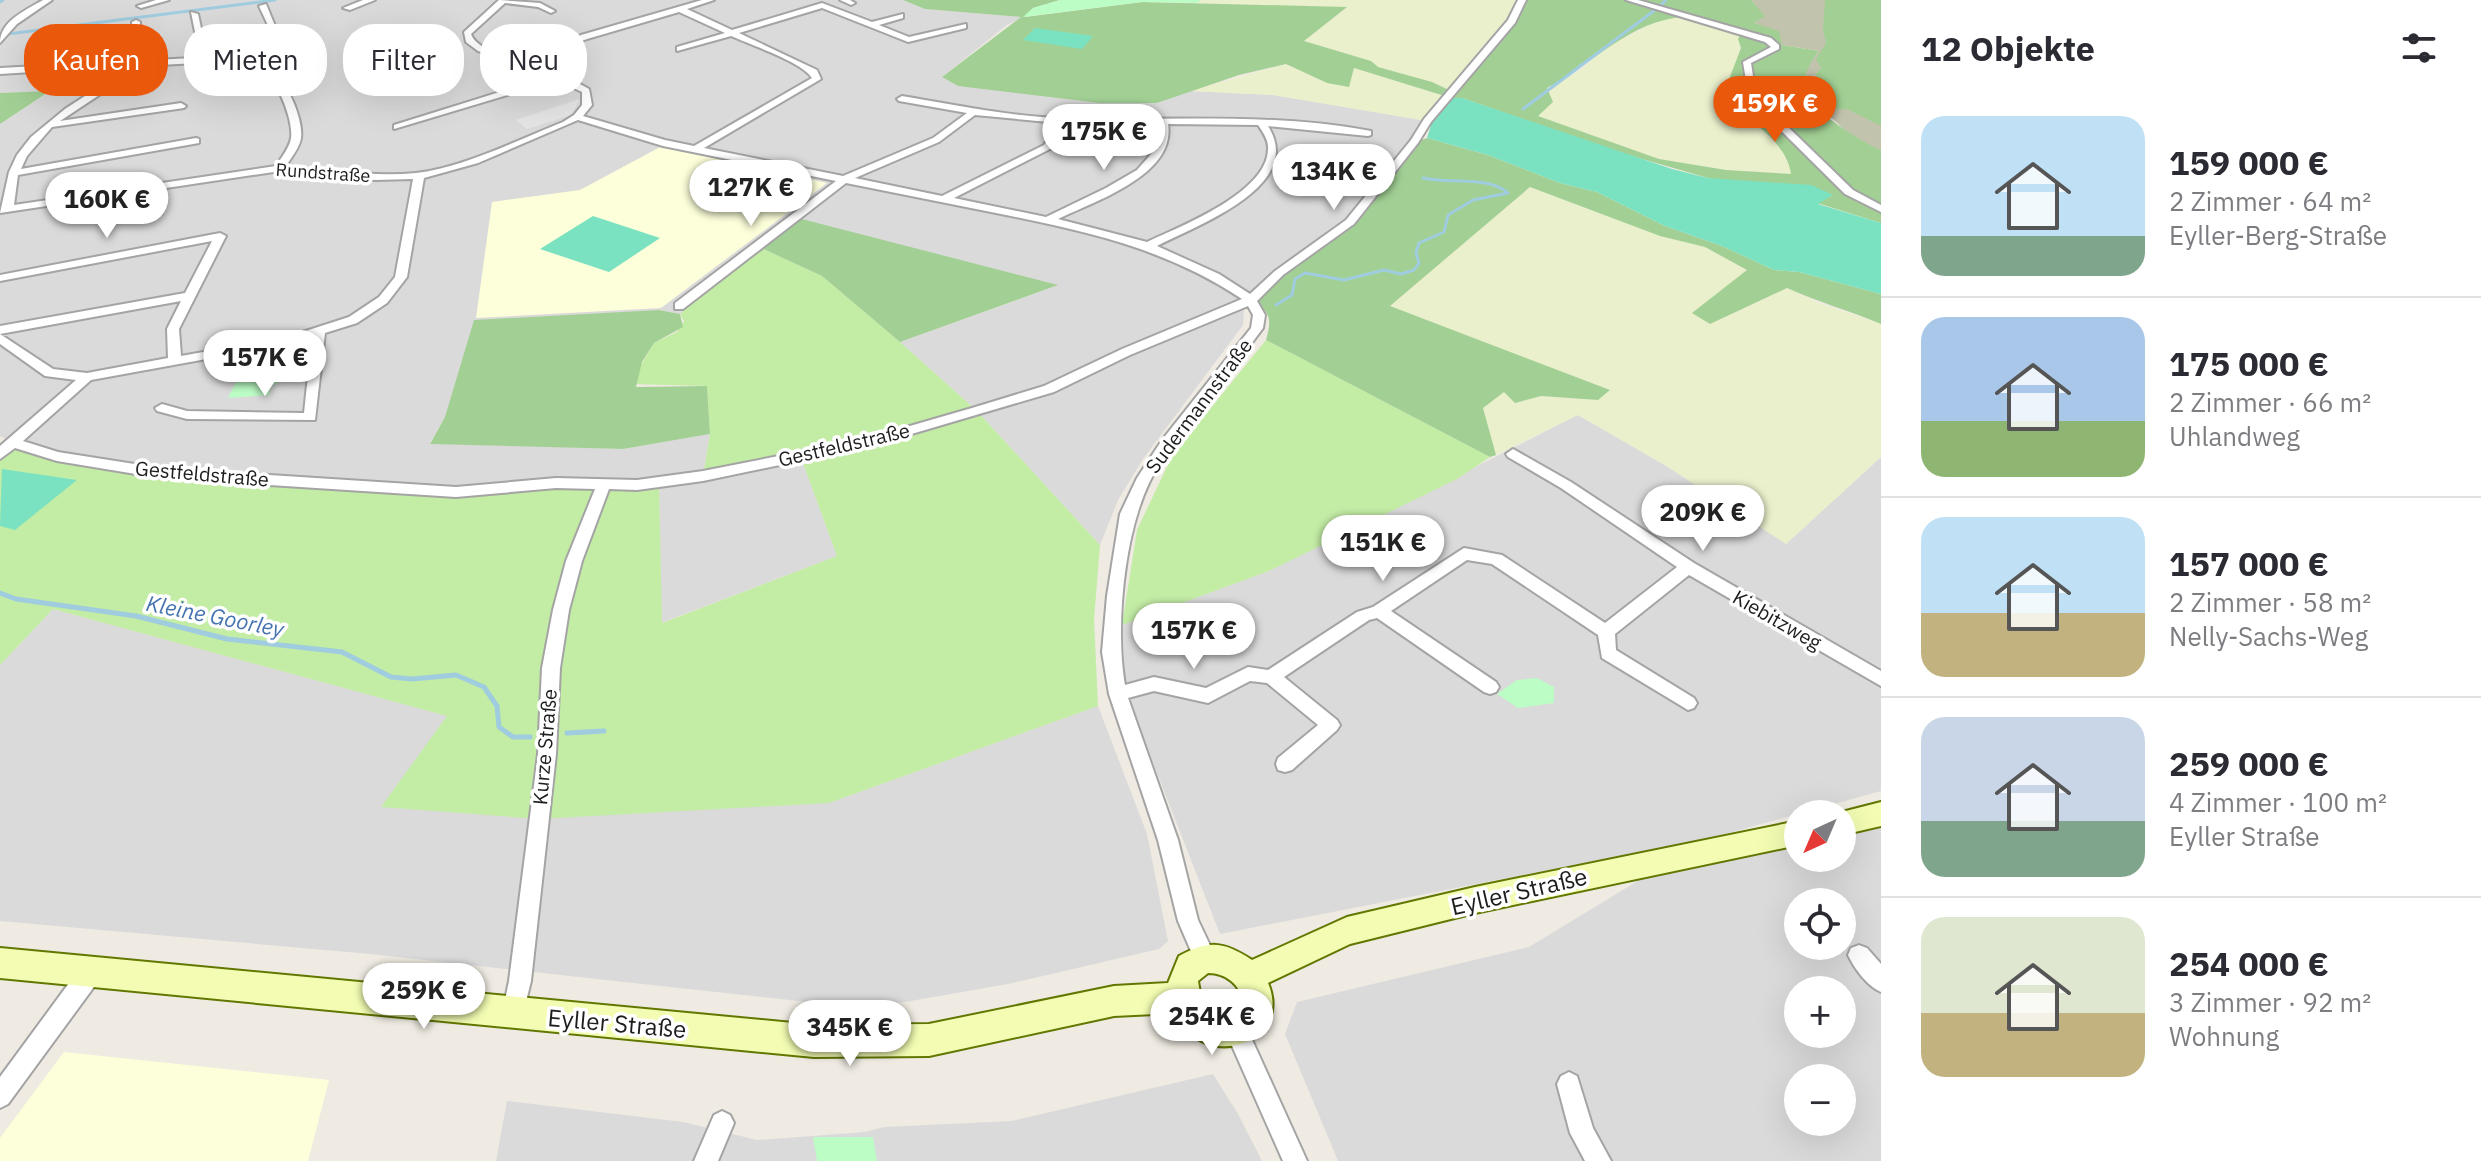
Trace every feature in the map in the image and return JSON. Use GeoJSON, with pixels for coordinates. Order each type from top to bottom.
{"type":"FeatureCollection","features":[{"type":"Feature","properties":{"kind":"main road"},"geometry":{"type":"LineString","coordinates":[[1856,820],[1881,814]]}},
{"type":"Feature","properties":{"kind":"main road","name":"Eyller Straße"},"geometry":{"type":"LineString","coordinates":[[1249,976],[1347,931],[1475,900],[1784,836]]}},
{"type":"Feature","properties":{"kind":"main road"},"geometry":{"type":"LineString","coordinates":[[1205,958],[1232,962],[1249,976],[1258,1003],[1249,1023],[1236,1030],[1214,1030],[1201,1023],[1183,998],[1184,976],[1190,966],[1205,958]]}},
{"type":"Feature","properties":{"kind":"main road","name":"Eyller Straße"},"geometry":{"type":"LineString","coordinates":[[0,963],[814,1041],[914,1040],[967,1033],[1114,1001],[1183,998]]}},
{"type":"Feature","properties":{"kind":"street"},"geometry":{"type":"LineString","coordinates":[[0,52],[1,39],[48,0]]}},
{"type":"Feature","properties":{"kind":"street"},"geometry":{"type":"LineString","coordinates":[[141,6],[165,0]]}},
{"type":"Feature","properties":{"kind":"street"},"geometry":{"type":"LineString","coordinates":[[347,8],[371,0]]}},
{"type":"Feature","properties":{"kind":"street"},"geometry":{"type":"LineString","coordinates":[[480,48],[470,42],[467,34],[503,0],[540,5],[551,11]]}},
{"type":"Feature","properties":{"kind":"street"},"geometry":{"type":"LineString","coordinates":[[587,37],[710,0]]}},
{"type":"Feature","properties":{"kind":"street","name":"Gestfeldstraße"},"geometry":{"type":"LineString","coordinates":[[6,448],[160,473],[456,492],[556,483],[637,485],[703,476],[866,443],[977,411],[1049,389],[1126,352],[1251,300],[1287,267],[1350,222],[1415,141],[1427,121],[1512,21],[1522,0]]}},
{"type":"Feature","properties":{"kind":"street"},"geometry":{"type":"LineString","coordinates":[[1630,0],[1768,40],[1776,47],[1747,62],[1752,97],[1849,192],[1881,209]]}},
{"type":"Feature","properties":{"kind":"street"},"geometry":{"type":"LineString","coordinates":[[680,49],[822,5],[908,40],[963,26]]}},
{"type":"Feature","properties":{"kind":"street"},"geometry":{"type":"LineString","coordinates":[[263,6],[271,24]]}},
{"type":"Feature","properties":{"kind":"street"},"geometry":{"type":"LineString","coordinates":[[680,9],[795,62],[814,72],[817,79],[694,150]]}},
{"type":"Feature","properties":{"kind":"street"},"geometry":{"type":"LineString","coordinates":[[194,14],[196,24]]}},
{"type":"Feature","properties":{"kind":"street"},"geometry":{"type":"LineString","coordinates":[[872,25],[900,16]]}},
{"type":"Feature","properties":{"kind":"street"},"geometry":{"type":"LineString","coordinates":[[0,71],[24,69]]}},
{"type":"Feature","properties":{"kind":"street"},"geometry":{"type":"LineString","coordinates":[[4,210],[14,173],[24,152],[48,126],[92,96]]}},
{"type":"Feature","properties":{"kind":"street"},"geometry":{"type":"LineString","coordinates":[[280,168],[296,139],[293,113],[285,96]]}},
{"type":"Feature","properties":{"kind":"street"},"geometry":{"type":"LineString","coordinates":[[397,127],[495,96]]}},
{"type":"Feature","properties":{"kind":"street"},"geometry":{"type":"LineString","coordinates":[[586,96],[587,105],[577,117],[694,150],[1048,220],[1148,246],[1215,276],[1251,300]]}},
{"type":"Feature","properties":{"kind":"street"},"geometry":{"type":"LineString","coordinates":[[902,99],[972,113],[1066,121],[1262,123],[1368,133]]}},
{"type":"Feature","properties":{"kind":"street"},"geometry":{"type":"LineString","coordinates":[[48,126],[181,106]]}},
{"type":"Feature","properties":{"kind":"street"},"geometry":{"type":"LineString","coordinates":[[679,306],[845,179],[936,140],[972,113]]}},
{"type":"Feature","properties":{"kind":"street","name":"Rundstraße"},"geometry":{"type":"LineString","coordinates":[[4,210],[229,173],[280,168],[396,179],[419,176],[474,161],[577,117]]}},
{"type":"Feature","properties":{"kind":"street"},"geometry":{"type":"LineString","coordinates":[[1048,220],[1142,170],[1162,149],[1166,134],[1163,120]]}},
{"type":"Feature","properties":{"kind":"street"},"geometry":{"type":"LineString","coordinates":[[944,199],[1047,147],[1066,121]]}},
{"type":"Feature","properties":{"kind":"street"},"geometry":{"type":"LineString","coordinates":[[1148,246],[1239,198],[1263,180],[1273,162],[1273,145],[1262,123]]}},
{"type":"Feature","properties":{"kind":"street"},"geometry":{"type":"LineString","coordinates":[[14,173],[196,141]]}},
{"type":"Feature","properties":{"kind":"street"},"geometry":{"type":"LineString","coordinates":[[0,338],[50,373],[87,377],[319,332],[353,320],[383,300],[401,277],[419,176]]}},
{"type":"Feature","properties":{"kind":"street"},"geometry":{"type":"LineString","coordinates":[[0,278],[220,236],[173,329],[175,361]]}},
{"type":"Feature","properties":{"kind":"street"},"geometry":{"type":"LineString","coordinates":[[0,330],[189,296]]}},
{"type":"Feature","properties":{"kind":"street","name":"Sudermannstraße"},"geometry":{"type":"LineString","coordinates":[[1205,958],[1188,921],[1168,840],[1118,694],[1111,652],[1115,596],[1128,514],[1144,478],[1167,443],[1257,328],[1259,315],[1251,300]]}},
{"type":"Feature","properties":{"kind":"street"},"geometry":{"type":"LineString","coordinates":[[162,408],[187,415],[310,417],[319,332]]}},
{"type":"Feature","properties":{"kind":"street"},"geometry":{"type":"LineString","coordinates":[[0,358],[18,351]]}},
{"type":"Feature","properties":{"kind":"street"},"geometry":{"type":"LineString","coordinates":[[6,448],[87,377]]}},
{"type":"Feature","properties":{"kind":"street","name":"Kiebitzweg"},"geometry":{"type":"LineString","coordinates":[[1513,454],[1566,485],[1688,567],[1881,679]]}},
{"type":"Feature","properties":{"kind":"street","name":"Kurze Straße"},"geometry":{"type":"LineString","coordinates":[[513,1014],[520,981],[547,754],[551,668],[574,561],[603,486]]}},
{"type":"Feature","properties":{"kind":"street"},"geometry":{"type":"LineString","coordinates":[[1271,677],[1464,554],[1496,559],[1606,632]]}},
{"type":"Feature","properties":{"kind":"street"},"geometry":{"type":"LineString","coordinates":[[1606,632],[1688,567]]}},
{"type":"Feature","properties":{"kind":"street"},"geometry":{"type":"LineString","coordinates":[[1379,611],[1490,687]]}},
{"type":"Feature","properties":{"kind":"street"},"geometry":{"type":"LineString","coordinates":[[1606,632],[1608,653],[1688,703]]}},
{"type":"Feature","properties":{"kind":"street"},"geometry":{"type":"LineString","coordinates":[[1118,694],[1154,684],[1208,696],[1248,674],[1271,677],[1331,725],[1285,764]]}},
{"type":"Feature","properties":{"kind":"street"},"geometry":{"type":"LineString","coordinates":[[1859,955],[1881,981]]}},
{"type":"Feature","properties":{"kind":"street"},"geometry":{"type":"LineString","coordinates":[[0,1096],[91,972]]}},
{"type":"Feature","properties":{"kind":"street"},"geometry":{"type":"LineString","coordinates":[[1236,1030],[1295,1161]]}},
{"type":"Feature","properties":{"kind":"street"},"geometry":{"type":"LineString","coordinates":[[1569,1084],[1582,1133],[1599,1161]]}},
{"type":"Feature","properties":{"kind":"street"},"geometry":{"type":"LineString","coordinates":[[706,1161],[722,1123]]}},
{"type":"Feature","properties":{"kind":"shaded area"},"geometry":{"type":"Polygon","coordinates":[[[0,0],[903,0],[925,9],[1023,17],[1007,25],[942,77],[958,86],[1157,103],[1190,91],[1273,95],[1427,121],[1350,222],[1244,309],[1243,325],[1143,459],[1118,500],[1100,545],[977,411],[900,342],[1056,286],[757,246],[680,314],[659,310],[445,417],[430,443],[623,449],[710,434],[703,476],[800,455],[837,556],[661,623],[659,484],[456,492],[160,473],[12,443],[0,436],[0,210],[8,209],[24,152],[61,113],[21,149],[11,168],[5,200],[0,203],[0,124],[43,96],[168,96],[168,24],[24,24],[24,93],[0,93],[0,0]]]}},
{"type":"Feature","properties":{"kind":"shaded area"},"geometry":{"type":"Polygon","coordinates":[[[1201,0],[1522,0],[1453,92],[1432,82],[1377,67],[1371,61],[1304,41],[1346,8],[1197,3],[1201,0]]]}},
{"type":"Feature","properties":{"kind":"shaded area"},"geometry":{"type":"Polygon","coordinates":[[[1751,0],[1881,0],[1881,150],[1855,140],[1833,119],[1806,104],[1803,91],[1808,65],[1819,51],[1782,45],[1773,31],[1754,23],[1764,16],[1751,0]]]}},
{"type":"Feature","properties":{"kind":"shaded area"},"geometry":{"type":"Polygon","coordinates":[[[1685,17],[1742,33],[1732,105],[1762,129],[1788,157],[1792,174],[1726,170],[1659,159],[1537,116],[1552,102],[1547,89],[1578,72],[1608,46],[1664,18],[1685,17]]]}},
{"type":"Feature","properties":{"kind":"shaded area"},"geometry":{"type":"Polygon","coordinates":[[[1286,64],[1327,83],[1348,87],[1354,68],[1448,97],[1427,121],[1273,95],[1190,91],[1286,64]]]}},
{"type":"Feature","properties":{"kind":"shaded area"},"geometry":{"type":"Polygon","coordinates":[[[580,99],[571,115],[527,129],[515,120],[580,99]]]}},
{"type":"Feature","properties":{"kind":"shaded area"},"geometry":{"type":"Polygon","coordinates":[[[662,146],[827,183],[661,308],[476,318],[492,202],[580,190],[662,146]]]}},
{"type":"Feature","properties":{"kind":"shaded area"},"geometry":{"type":"Polygon","coordinates":[[[1530,187],[1660,236],[1705,247],[1748,271],[1693,313],[1710,324],[1787,288],[1819,303],[1881,324],[1881,457],[1786,544],[1668,467],[1578,415],[1496,455],[1482,407],[1504,392],[1515,402],[1541,396],[1598,400],[1609,390],[1389,306],[1530,187]]]}},
{"type":"Feature","properties":{"kind":"shaded area"},"geometry":{"type":"Polygon","coordinates":[[[1578,415],[1668,467],[1786,544],[1881,457],[1881,791],[1848,800],[1784,800],[1784,818],[1707,839],[1220,934],[1126,694],[1122,625],[1269,571],[1578,415]]]}},
{"type":"Feature","properties":{"kind":"shaded area"},"geometry":{"type":"Polygon","coordinates":[[[53,609],[448,716],[382,807],[829,803],[1098,706],[1147,834],[1168,941],[1159,949],[1008,984],[905,1002],[834,1005],[370,954],[0,921],[0,665],[53,609]]]}},
{"type":"Feature","properties":{"kind":"shaded area"},"geometry":{"type":"Polygon","coordinates":[[[1881,805],[1881,1161],[1338,1161],[1285,1034],[1297,1002],[1529,947],[1682,854],[1784,829],[1784,872],[1856,872],[1856,811],[1881,805]]]}},
{"type":"Feature","properties":{"kind":"shaded area"},"geometry":{"type":"Polygon","coordinates":[[[64,1052],[329,1080],[308,1161],[0,1161],[0,1138],[64,1052]]]}},
{"type":"Feature","properties":{"kind":"shaded area"},"geometry":{"type":"Polygon","coordinates":[[[1213,1074],[1262,1161],[496,1161],[507,1101],[683,1122],[757,1140],[865,1132],[884,1127],[1012,1121],[1213,1074]]]}},
{"type":"Feature","properties":{"kind":"green space"},"geometry":{"type":"Polygon","coordinates":[[[903,0],[1060,0],[1033,8],[1025,17],[1142,2],[1347,7],[1304,41],[1371,61],[1378,67],[1432,82],[1453,92],[1511,22],[1523,0],[1751,0],[1765,16],[1754,23],[1779,31],[1782,45],[1819,51],[1806,76],[1806,104],[1881,150],[1881,223],[1817,203],[1833,195],[1708,178],[1611,150],[1462,98],[1451,98],[1451,95],[1448,97],[1354,68],[1349,87],[1327,83],[1286,64],[1239,75],[1157,103],[1100,103],[958,86],[942,77],[1021,17],[925,9],[903,0]],[[1685,17],[1648,26],[1613,44],[1547,88],[1553,102],[1538,116],[1659,159],[1726,170],[1791,174],[1777,144],[1732,106],[1728,82],[1741,48],[1738,39],[1741,33],[1685,17]]]}},
{"type":"Feature","properties":{"kind":"green space"},"geometry":{"type":"Polygon","coordinates":[[[1060,0],[1201,0],[1197,3],[1142,2],[1023,17],[1033,8],[1060,0]]]}},
{"type":"Feature","properties":{"kind":"green space"},"geometry":{"type":"Polygon","coordinates":[[[1825,0],[1881,0],[1881,126],[1847,109],[1832,109],[1820,101],[1816,74],[1821,68],[1816,59],[1826,43],[1823,30],[1825,0]]]}},
{"type":"Feature","properties":{"kind":"green space"},"geometry":{"type":"Polygon","coordinates":[[[1035,28],[1093,36],[1082,49],[1023,40],[1035,28]]]}},
{"type":"Feature","properties":{"kind":"green space"},"geometry":{"type":"Polygon","coordinates":[[[24,92],[24,96],[42,96],[0,124],[0,93],[24,92]]]}},
{"type":"Feature","properties":{"kind":"green space"},"geometry":{"type":"Polygon","coordinates":[[[1451,98],[1462,98],[1672,169],[1708,178],[1811,185],[1833,195],[1818,204],[1881,223],[1881,294],[1799,272],[1774,270],[1722,246],[1665,226],[1597,192],[1560,183],[1488,155],[1427,138],[1432,122],[1451,98]]]}},
{"type":"Feature","properties":{"kind":"green space"},"geometry":{"type":"Polygon","coordinates":[[[1427,138],[1488,155],[1560,183],[1597,192],[1665,226],[1722,246],[1774,270],[1799,272],[1881,294],[1881,324],[1787,288],[1710,324],[1692,313],[1747,270],[1705,247],[1660,236],[1530,187],[1390,306],[1610,390],[1598,400],[1541,396],[1515,403],[1504,392],[1483,408],[1496,455],[1490,457],[1266,340],[1268,317],[1263,308],[1251,300],[1329,239],[1416,149],[1415,142],[1427,138]]]}},
{"type":"Feature","properties":{"kind":"green space"},"geometry":{"type":"Polygon","coordinates":[[[593,216],[660,238],[609,272],[540,249],[593,216]]]}},
{"type":"Feature","properties":{"kind":"green space"},"geometry":{"type":"Polygon","coordinates":[[[794,217],[1058,285],[900,342],[822,276],[757,246],[794,217]]]}},
{"type":"Feature","properties":{"kind":"green space"},"geometry":{"type":"Polygon","coordinates":[[[757,246],[822,276],[900,342],[977,411],[1100,545],[1094,620],[1098,706],[829,803],[539,819],[381,807],[447,716],[53,609],[0,665],[0,454],[12,443],[160,473],[456,492],[659,483],[662,623],[837,556],[800,455],[703,476],[710,434],[707,386],[630,384],[654,343],[677,332],[684,321],[680,314],[757,246]]]}},
{"type":"Feature","properties":{"kind":"green space"},"geometry":{"type":"Polygon","coordinates":[[[659,310],[680,314],[683,327],[654,343],[642,362],[636,387],[707,386],[710,434],[623,449],[430,444],[445,417],[474,320],[659,310]]]}},
{"type":"Feature","properties":{"kind":"green space"},"geometry":{"type":"Polygon","coordinates":[[[1266,340],[1490,457],[1457,479],[1269,571],[1122,625],[1137,530],[1172,456],[1266,340]]]}},
{"type":"Feature","properties":{"kind":"green space"},"geometry":{"type":"Polygon","coordinates":[[[270,376],[278,383],[271,386],[269,395],[228,398],[236,382],[270,376]]]}},
{"type":"Feature","properties":{"kind":"green space"},"geometry":{"type":"Polygon","coordinates":[[[2,469],[77,480],[15,530],[0,526],[2,469]]]}},
{"type":"Feature","properties":{"kind":"green space"},"geometry":{"type":"Polygon","coordinates":[[[1537,678],[1554,687],[1554,703],[1518,708],[1497,694],[1517,680],[1537,678]]]}},
{"type":"Feature","properties":{"kind":"green space"},"geometry":{"type":"Polygon","coordinates":[[[813,1137],[873,1137],[877,1161],[817,1161],[813,1137]]]}},
{"type":"Feature","properties":{"kind":"waterway"},"geometry":{"type":"LineString","coordinates":[[0,35],[275,0]]}},
{"type":"Feature","properties":{"kind":"waterway"},"geometry":{"type":"LineString","coordinates":[[1661,5],[1666,0]]}},
{"type":"Feature","properties":{"kind":"waterway"},"geometry":{"type":"LineString","coordinates":[[1523,109],[1655,10]]}},
{"type":"Feature","properties":{"kind":"waterway"},"geometry":{"type":"LineString","coordinates":[[1276,305],[1292,295],[1295,279],[1305,273],[1344,280],[1384,270],[1401,274],[1414,270],[1419,263],[1416,253],[1419,243],[1444,232],[1448,215],[1473,200],[1508,193],[1480,182],[1423,178]]}},
{"type":"Feature","properties":{"kind":"waterway","name":"Kleine Goorley"},"geometry":{"type":"LineString","coordinates":[[0,593],[16,599],[136,616],[227,639],[342,652],[391,677],[412,679],[456,675],[484,687],[497,706],[499,727],[513,737],[530,737]]}},
{"type":"Feature","properties":{"kind":"waterway","name":"Kleine Goorley"},"geometry":{"type":"LineString","coordinates":[[567,733],[604,731]]}}]}
